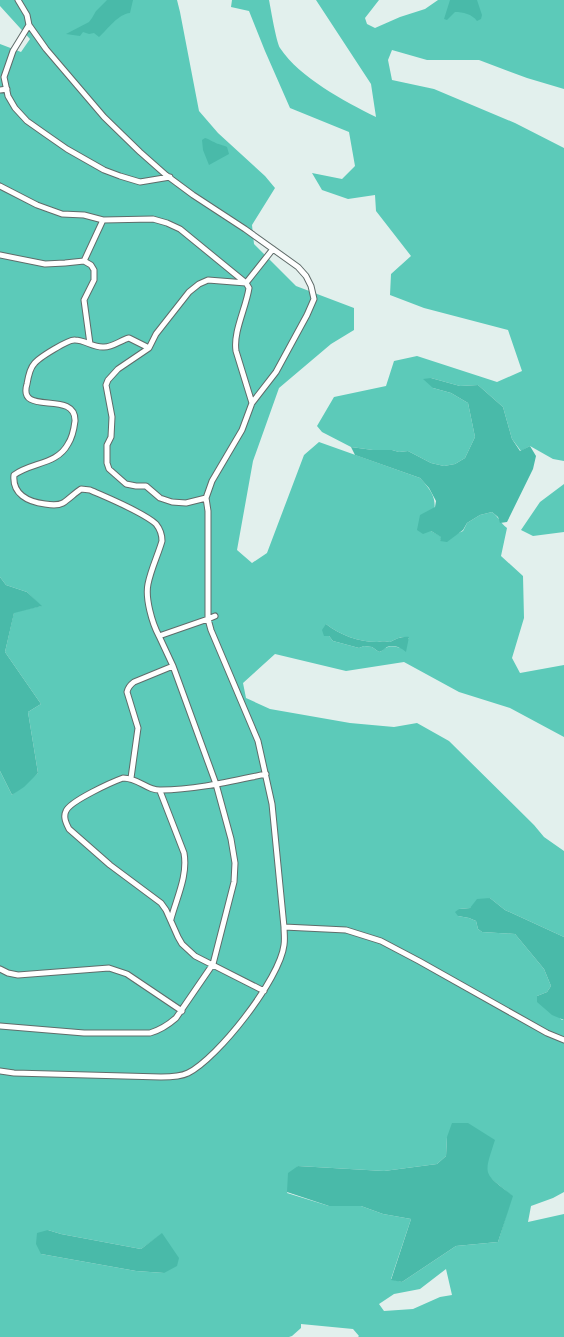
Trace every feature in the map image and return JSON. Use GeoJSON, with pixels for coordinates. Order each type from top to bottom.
{"type":"FeatureCollection","features":[{"type":"Feature","properties":{"kind":"street"},"geometry":{"type":"LineString","coordinates":[[0,1071],[14,1073],[161,1078],[175,1077],[186,1074],[198,1068],[219,1048],[248,1013],[264,991],[279,961],[284,945],[284,926],[272,804],[258,741],[211,630],[208,619],[208,511],[206,498],[212,481],[242,430],[252,403],[276,372],[314,299],[311,286],[306,276],[298,267],[193,195],[140,152],[104,117],[56,61],[29,25],[27,14],[18,0]]}},
{"type":"Feature","properties":{"kind":"street"},"geometry":{"type":"LineString","coordinates":[[29,25],[13,51],[4,76],[8,96],[15,108],[27,120],[67,149],[87,161],[120,176],[140,182],[170,177]]}},
{"type":"Feature","properties":{"kind":"street"},"geometry":{"type":"LineString","coordinates":[[0,90],[7,89]]}},
{"type":"Feature","properties":{"kind":"street"},"geometry":{"type":"LineString","coordinates":[[0,186],[37,205],[62,214],[84,215],[103,220],[153,219],[166,223],[180,229],[246,283],[249,288],[247,301],[235,343],[236,351],[252,403]]}},
{"type":"Feature","properties":{"kind":"street"},"geometry":{"type":"LineString","coordinates":[[84,261],[103,220]]}},
{"type":"Feature","properties":{"kind":"street"},"geometry":{"type":"LineString","coordinates":[[246,283],[273,249]]}},
{"type":"Feature","properties":{"kind":"street"},"geometry":{"type":"LineString","coordinates":[[0,256],[45,264],[65,264],[84,261],[91,264],[95,275],[84,300],[90,344]]}},
{"type":"Feature","properties":{"kind":"street"},"geometry":{"type":"LineString","coordinates":[[206,498],[186,502],[172,502],[160,498],[146,486],[126,484],[113,473],[107,463],[107,445],[111,437],[112,417],[106,386],[108,380],[118,369],[149,348],[156,334],[189,292],[199,284],[208,280],[246,283]]}},
{"type":"Feature","properties":{"kind":"street"},"geometry":{"type":"LineString","coordinates":[[0,1026],[84,1033],[150,1033],[160,1030],[170,1024],[182,1011],[213,964],[234,882],[235,863],[231,839],[216,784],[173,666],[154,625],[149,604],[148,585],[162,541],[162,536],[157,525],[144,516],[90,490],[81,489],[63,503],[55,505],[32,501],[26,499],[21,494],[16,487],[14,480],[14,475],[20,470],[55,458],[61,454],[68,445],[74,425],[75,416],[72,410],[68,407],[50,402],[44,403],[33,401],[30,398],[27,393],[26,385],[33,364],[67,341],[74,339],[103,348],[123,339],[129,338],[149,348]]}},
{"type":"Feature","properties":{"kind":"street"},"geometry":{"type":"LineString","coordinates":[[159,636],[215,616]]}},
{"type":"Feature","properties":{"kind":"street"},"geometry":{"type":"LineString","coordinates":[[131,778],[138,728],[127,692],[128,688],[130,684],[134,682],[173,666]]}},
{"type":"Feature","properties":{"kind":"street"},"geometry":{"type":"LineString","coordinates":[[264,991],[195,956],[188,950],[178,937],[171,919],[161,903],[110,865],[69,829],[65,816],[66,811],[74,802],[123,778],[137,780],[152,789],[160,791],[216,784],[266,774]]}},
{"type":"Feature","properties":{"kind":"street"},"geometry":{"type":"LineString","coordinates":[[160,791],[184,853],[186,862],[185,872],[171,919]]}},
{"type":"Feature","properties":{"kind":"street"},"geometry":{"type":"LineString","coordinates":[[284,926],[346,930],[381,941],[419,960],[547,1034],[564,1040]]}},
{"type":"Feature","properties":{"kind":"street"},"geometry":{"type":"LineString","coordinates":[[0,969],[8,973],[18,975],[109,968],[114,969],[127,974],[182,1011]]}},
{"type":"Feature","properties":{"kind":"shaded area"},"geometry":{"type":"Polygon","coordinates":[[[0,0],[177,0],[199,111],[218,133],[265,176],[275,188],[252,225],[254,244],[296,286],[354,308],[354,330],[331,344],[279,388],[253,461],[237,550],[252,563],[267,553],[304,455],[319,442],[420,478],[431,491],[433,497],[435,508],[431,531],[442,537],[440,541],[463,531],[467,523],[480,515],[492,512],[507,528],[501,556],[523,576],[524,618],[512,658],[520,673],[564,665],[564,737],[510,708],[459,692],[404,662],[346,671],[275,654],[243,683],[246,698],[270,709],[350,723],[394,727],[417,723],[449,741],[534,825],[544,837],[564,851],[564,937],[505,910],[490,898],[470,908],[459,909],[458,916],[476,921],[478,929],[482,932],[515,934],[544,969],[551,986],[547,992],[537,996],[562,1020],[564,1020],[564,1192],[553,1198],[531,1206],[528,1222],[564,1214],[564,1337],[358,1337],[359,1336],[353,1329],[301,1324],[301,1328],[289,1337],[0,1337],[0,771],[12,795],[38,773],[28,712],[41,704],[5,652],[14,612],[41,606],[27,592],[6,585],[0,577],[0,44],[21,52],[30,39],[0,6],[0,0]],[[326,624],[329,636],[333,641],[359,648],[364,646],[372,647],[379,652],[390,646],[402,648],[409,638],[401,637],[390,642],[363,641],[344,635],[326,624]],[[447,1137],[446,1156],[437,1164],[384,1171],[298,1166],[287,1193],[329,1206],[361,1206],[383,1214],[411,1219],[391,1279],[402,1282],[456,1246],[498,1242],[512,1196],[488,1176],[486,1167],[447,1137]],[[48,1230],[41,1254],[136,1271],[164,1273],[162,1234],[141,1249],[61,1234],[48,1230]],[[446,1269],[420,1289],[394,1294],[379,1304],[384,1311],[413,1309],[440,1297],[452,1295],[446,1269]]]}},
{"type":"Feature","properties":{"kind":"shaded area"},"geometry":{"type":"Polygon","coordinates":[[[107,0],[133,0],[130,13],[117,19],[99,37],[94,33],[89,34],[83,32],[80,36],[66,34],[89,22],[96,11],[107,0]]]}},
{"type":"Feature","properties":{"kind":"shaded area"},"geometry":{"type":"Polygon","coordinates":[[[232,0],[269,0],[278,44],[289,59],[311,79],[324,88],[350,104],[376,117],[371,84],[316,0],[379,0],[365,18],[367,24],[375,28],[400,17],[425,9],[438,0],[564,0],[564,89],[527,78],[479,60],[427,60],[392,50],[388,60],[392,80],[434,89],[515,123],[564,148],[564,461],[553,459],[530,446],[521,451],[512,439],[503,407],[478,385],[460,386],[431,378],[433,388],[451,393],[468,403],[475,437],[465,458],[455,464],[444,466],[431,463],[408,451],[399,452],[392,450],[373,450],[351,447],[322,432],[317,426],[334,397],[386,386],[394,361],[417,356],[497,382],[522,371],[508,330],[424,308],[390,295],[391,274],[411,256],[376,211],[375,195],[348,199],[322,190],[312,173],[342,179],[355,166],[349,132],[290,108],[249,11],[231,7],[232,0]]]}},
{"type":"Feature","properties":{"kind":"shaded area"},"geometry":{"type":"Polygon","coordinates":[[[450,0],[477,0],[482,15],[481,19],[477,21],[467,14],[455,12],[447,20],[444,19],[450,0]]]}},
{"type":"Feature","properties":{"kind":"shaded area"},"geometry":{"type":"Polygon","coordinates":[[[205,138],[227,147],[229,154],[209,165],[203,150],[202,140],[205,138]]]}},
{"type":"Feature","properties":{"kind":"shaded area"},"geometry":{"type":"Polygon","coordinates":[[[431,378],[460,386],[478,385],[503,407],[512,439],[520,451],[530,446],[536,456],[533,469],[507,522],[500,523],[498,517],[492,512],[480,515],[467,523],[463,530],[447,542],[440,541],[441,537],[431,531],[423,534],[417,530],[420,515],[435,507],[436,501],[429,488],[420,478],[355,455],[351,447],[373,450],[392,450],[399,452],[408,451],[431,463],[444,466],[455,464],[465,458],[475,437],[468,403],[451,393],[433,388],[423,379],[431,378]]]}},
{"type":"Feature","properties":{"kind":"shaded area"},"geometry":{"type":"Polygon","coordinates":[[[564,484],[564,532],[533,536],[521,530],[540,502],[564,484]]]}},
{"type":"Feature","properties":{"kind":"shaded area"},"geometry":{"type":"Polygon","coordinates":[[[0,577],[6,585],[27,592],[42,606],[14,613],[5,652],[41,704],[28,712],[38,773],[24,787],[12,795],[0,771],[0,577]]]}},
{"type":"Feature","properties":{"kind":"shaded area"},"geometry":{"type":"Polygon","coordinates":[[[326,624],[344,635],[363,641],[390,642],[401,637],[409,637],[406,652],[395,646],[389,646],[379,652],[372,647],[364,646],[359,648],[333,641],[329,636],[324,636],[322,630],[326,624]]]}},
{"type":"Feature","properties":{"kind":"shaded area"},"geometry":{"type":"Polygon","coordinates":[[[490,898],[505,910],[564,937],[564,1020],[552,1015],[537,1002],[537,996],[547,992],[551,986],[544,969],[515,934],[482,932],[478,929],[476,921],[458,916],[455,912],[459,909],[470,908],[477,899],[490,898]]]}},
{"type":"Feature","properties":{"kind":"shaded area"},"geometry":{"type":"Polygon","coordinates":[[[452,1123],[468,1123],[495,1140],[489,1161],[488,1173],[496,1182],[513,1196],[498,1242],[456,1246],[402,1282],[391,1280],[411,1219],[383,1214],[361,1206],[329,1206],[287,1192],[288,1173],[298,1166],[384,1171],[437,1164],[446,1156],[447,1137],[452,1123]]]}},
{"type":"Feature","properties":{"kind":"shaded area"},"geometry":{"type":"Polygon","coordinates":[[[48,1230],[61,1234],[141,1249],[162,1233],[179,1258],[177,1266],[164,1273],[136,1271],[41,1254],[36,1244],[37,1233],[48,1230]]]}}]}
